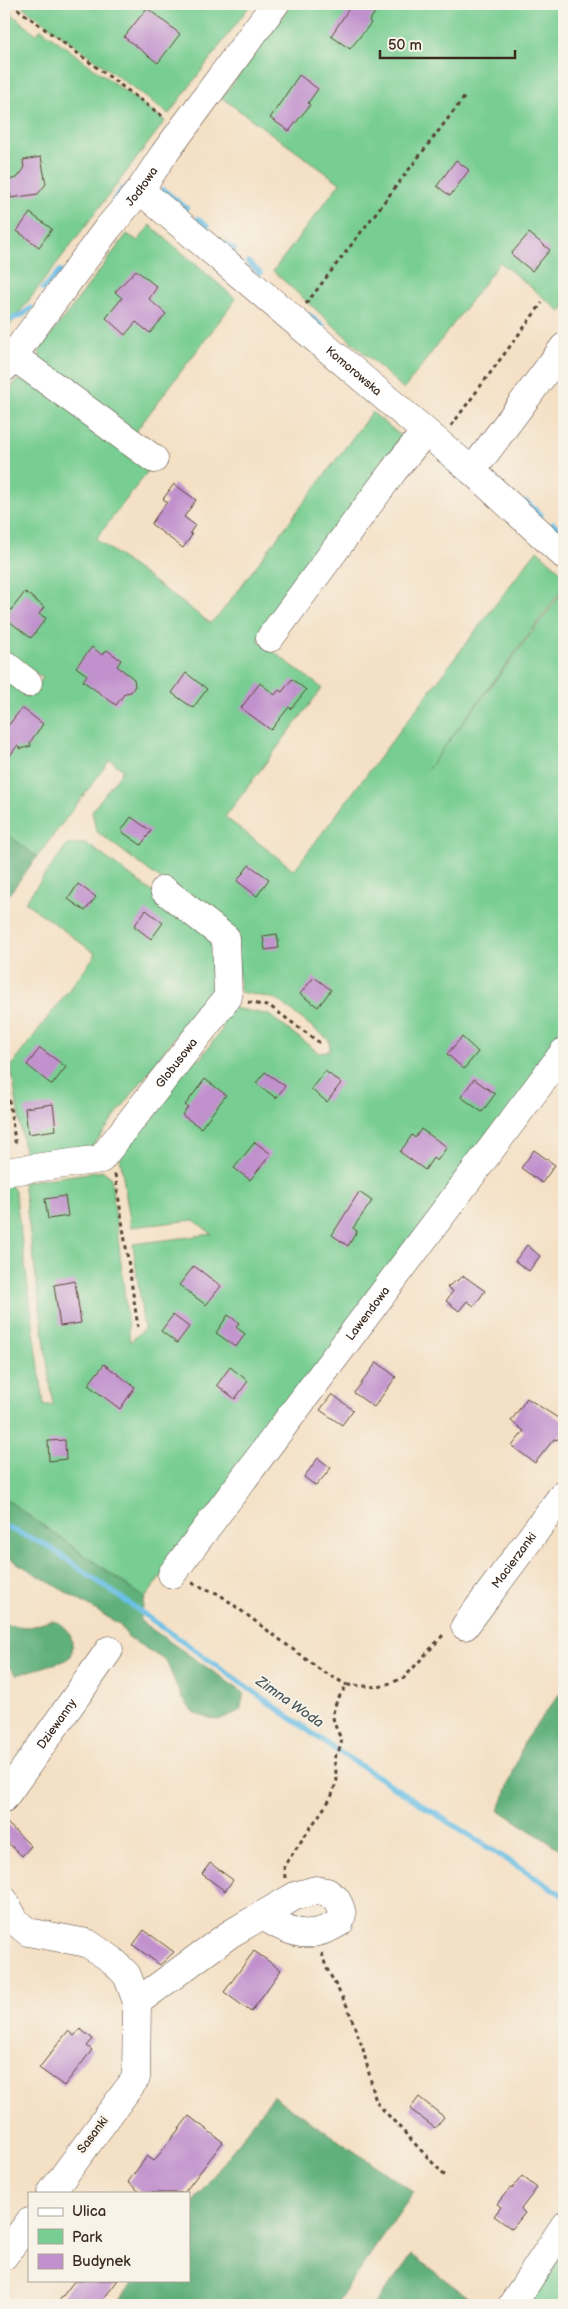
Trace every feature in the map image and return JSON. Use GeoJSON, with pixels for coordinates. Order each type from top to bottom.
{"type":"FeatureCollection","features":[{"type":"Feature","properties":{"kind":"street","name":"Jodłowa"},"geometry":{"type":"LineString","coordinates":[[8,362],[108,229],[140,190],[275,4]]}},
{"type":"Feature","properties":{"kind":"street","name":"Komorowska"},"geometry":{"type":"LineString","coordinates":[[140,190],[472,471],[564,555]]}},
{"type":"Feature","properties":{"kind":"street"},"geometry":{"type":"LineString","coordinates":[[472,471],[564,347]]}},
{"type":"Feature","properties":{"kind":"street"},"geometry":{"type":"LineString","coordinates":[[8,362],[154,459]]}},
{"type":"Feature","properties":{"kind":"street"},"geometry":{"type":"LineString","coordinates":[[270,638],[394,470],[432,437]]}},
{"type":"Feature","properties":{"kind":"street"},"geometry":{"type":"LineString","coordinates":[[4,664],[28,683]]}},
{"type":"Feature","properties":{"kind":"street"},"geometry":{"type":"LineString","coordinates":[[164,890],[226,938],[228,997]]}},
{"type":"Feature","properties":{"kind":"street","name":"Globusowa"},"geometry":{"type":"LineString","coordinates":[[12,1171],[101,1159],[228,997]]}},
{"type":"Feature","properties":{"kind":"street","name":"Lawendowa"},"geometry":{"type":"LineString","coordinates":[[172,1574],[564,1052]]}},
{"type":"Feature","properties":{"kind":"street","name":"Macierzanki"},"geometry":{"type":"LineString","coordinates":[[465,1626],[564,1494]]}},
{"type":"Feature","properties":{"kind":"street","name":"Dziewanny"},"geometry":{"type":"LineString","coordinates":[[4,1798],[109,1650]]}},
{"type":"Feature","properties":{"kind":"street"},"geometry":{"type":"LineString","coordinates":[[4,1900],[15,1921],[28,1932],[87,1943],[111,1959],[127,1975],[137,2002],[223,1939],[295,1896],[316,1890],[327,1892],[336,1899],[342,1914],[340,1922],[316,1933],[288,1931],[263,1916]]}},
{"type":"Feature","properties":{"kind":"street","name":"Sasanki"},"geometry":{"type":"LineString","coordinates":[[52,2192],[136,2078],[137,2002]]}},
{"type":"Feature","properties":{"kind":"street"},"geometry":{"type":"LineString","coordinates":[[4,2256],[28,2223]]}},
{"type":"Feature","properties":{"kind":"street"},"geometry":{"type":"LineString","coordinates":[[512,2305],[564,2226]]}},
{"type":"Feature","properties":{"kind":"path"},"geometry":{"type":"LineString","coordinates":[[11,4],[182,130]]}},
{"type":"Feature","properties":{"kind":"path"},"geometry":{"type":"LineString","coordinates":[[294,321],[466,95]]}},
{"type":"Feature","properties":{"kind":"path"},"geometry":{"type":"LineString","coordinates":[[432,437],[542,303]]}},
{"type":"Feature","properties":{"kind":"path"},"geometry":{"type":"LineString","coordinates":[[228,997],[271,1007],[320,1043]]}},
{"type":"Feature","properties":{"kind":"path"},"geometry":{"type":"LineString","coordinates":[[4,1068],[12,1171]]}},
{"type":"Feature","properties":{"kind":"path"},"geometry":{"type":"LineString","coordinates":[[113,1146],[138,1327]]}},
{"type":"Feature","properties":{"kind":"path"},"geometry":{"type":"LineString","coordinates":[[172,1574],[219,1594],[319,1669],[347,1685],[380,1687],[404,1678],[446,1632],[465,1626]]}},
{"type":"Feature","properties":{"kind":"path"},"geometry":{"type":"LineString","coordinates":[[295,1896],[286,1878],[284,1866],[331,1798],[337,1780],[334,1758],[342,1746],[342,1737],[334,1721],[333,1713],[339,1695],[347,1685]]}},
{"type":"Feature","properties":{"kind":"path"},"geometry":{"type":"LineString","coordinates":[[316,1933],[326,1967],[347,2006],[363,2049],[376,2102],[446,2177]]}},
{"type":"Feature","properties":{"kind":"green space"},"geometry":{"type":"Polygon","coordinates":[[[19,4],[251,4],[169,114],[19,4]]]}},
{"type":"Feature","properties":{"kind":"green space"},"geometry":{"type":"Polygon","coordinates":[[[292,4],[564,4],[564,308],[561,312],[500,262],[404,389],[273,271],[340,183],[222,98],[292,4]]]}},
{"type":"Feature","properties":{"kind":"green space"},"geometry":{"type":"Polygon","coordinates":[[[4,8],[36,34],[41,29],[165,121],[4,333],[4,8]]]}},
{"type":"Feature","properties":{"kind":"green space"},"geometry":{"type":"Polygon","coordinates":[[[150,225],[236,299],[133,435],[41,367],[39,351],[127,234],[138,241],[150,225]]]}},
{"type":"Feature","properties":{"kind":"green space"},"geometry":{"type":"Polygon","coordinates":[[[32,378],[151,467],[96,539],[210,623],[220,614],[372,412],[407,441],[258,640],[322,688],[225,817],[294,870],[537,550],[564,574],[564,587],[428,769],[564,590],[564,1042],[145,1598],[4,1498],[4,1184],[9,1183],[15,1191],[44,1405],[53,1405],[23,1182],[103,1171],[111,1177],[130,1342],[144,1329],[133,1244],[212,1234],[194,1220],[131,1227],[119,1151],[196,1057],[199,1060],[223,1028],[217,1023],[229,1007],[269,1015],[319,1053],[330,1050],[329,1040],[276,999],[240,992],[235,935],[96,831],[92,811],[123,770],[110,760],[37,857],[4,832],[4,679],[27,697],[43,678],[4,650],[4,397],[16,381],[32,378]]]}},
{"type":"Feature","properties":{"kind":"green space"},"geometry":{"type":"Polygon","coordinates":[[[4,832],[37,857],[4,901],[4,832]]]}},
{"type":"Feature","properties":{"kind":"green space"},"geometry":{"type":"Polygon","coordinates":[[[86,843],[208,933],[220,953],[220,977],[93,1146],[25,1156],[11,1066],[96,954],[25,902],[67,845],[86,843]]]}},
{"type":"Feature","properties":{"kind":"green space"},"geometry":{"type":"Polygon","coordinates":[[[4,1498],[145,1598],[140,1621],[244,1693],[240,1711],[218,1720],[195,1714],[182,1698],[166,1661],[129,1638],[119,1624],[4,1555],[4,1498]]]}},
{"type":"Feature","properties":{"kind":"green space"},"geometry":{"type":"Polygon","coordinates":[[[51,1621],[62,1625],[69,1633],[72,1644],[71,1656],[64,1661],[16,1675],[4,1661],[4,1625],[29,1627],[51,1621]]]}},
{"type":"Feature","properties":{"kind":"green space"},"geometry":{"type":"Polygon","coordinates":[[[564,1688],[564,1852],[499,1810],[525,1740],[564,1688]]]}},
{"type":"Feature","properties":{"kind":"green space"},"geometry":{"type":"Polygon","coordinates":[[[273,2096],[414,2192],[335,2305],[116,2305],[133,2282],[190,2282],[190,2207],[273,2096]]]}},
{"type":"Feature","properties":{"kind":"green space"},"geometry":{"type":"Polygon","coordinates":[[[564,2250],[564,2305],[527,2305],[564,2250]]]}},
{"type":"Feature","properties":{"kind":"green space"},"geometry":{"type":"Polygon","coordinates":[[[412,2255],[479,2305],[374,2305],[412,2255]]]}},
{"type":"Feature","properties":{"kind":"building"},"geometry":{"type":"Polygon","coordinates":[[[352,4],[381,4],[369,21],[371,23],[350,49],[331,36],[352,4]]]}},
{"type":"Feature","properties":{"kind":"building"},"geometry":{"type":"Polygon","coordinates":[[[147,8],[180,34],[158,63],[124,37],[147,8]]]}},
{"type":"Feature","properties":{"kind":"building"},"geometry":{"type":"Polygon","coordinates":[[[299,75],[318,89],[308,103],[310,105],[289,131],[270,118],[299,75]]]}},
{"type":"Feature","properties":{"kind":"building"},"geometry":{"type":"Polygon","coordinates":[[[41,157],[46,184],[38,194],[11,198],[8,180],[17,178],[24,169],[23,160],[41,157]]]}},
{"type":"Feature","properties":{"kind":"building"},"geometry":{"type":"Polygon","coordinates":[[[456,160],[469,170],[450,196],[437,186],[456,160]]]}},
{"type":"Feature","properties":{"kind":"building"},"geometry":{"type":"Polygon","coordinates":[[[30,213],[52,229],[39,247],[17,231],[30,213]]]}},
{"type":"Feature","properties":{"kind":"building"},"geometry":{"type":"Polygon","coordinates":[[[529,233],[550,250],[532,271],[511,254],[529,233]]]}},
{"type":"Feature","properties":{"kind":"building"},"geometry":{"type":"Polygon","coordinates":[[[136,270],[157,287],[149,299],[166,314],[150,333],[136,322],[125,335],[106,318],[122,298],[115,292],[136,270]]]}},
{"type":"Feature","properties":{"kind":"building"},"geometry":{"type":"Polygon","coordinates":[[[174,484],[196,500],[184,517],[195,525],[190,533],[192,535],[183,548],[151,524],[167,502],[163,499],[174,484]]]}},
{"type":"Feature","properties":{"kind":"building"},"geometry":{"type":"Polygon","coordinates":[[[25,592],[44,607],[39,614],[46,618],[31,638],[5,618],[25,592]]]}},
{"type":"Feature","properties":{"kind":"building"},"geometry":{"type":"Polygon","coordinates":[[[92,647],[102,655],[107,650],[121,660],[117,666],[134,679],[135,686],[131,692],[125,693],[116,705],[83,681],[87,675],[76,667],[92,647]]]}},
{"type":"Feature","properties":{"kind":"building"},"geometry":{"type":"Polygon","coordinates":[[[186,673],[207,689],[193,708],[172,693],[186,673]]]}},
{"type":"Feature","properties":{"kind":"building"},"geometry":{"type":"Polygon","coordinates":[[[292,679],[306,690],[291,709],[289,707],[271,730],[241,708],[260,683],[275,695],[279,690],[282,692],[292,679]]]}},
{"type":"Feature","properties":{"kind":"building"},"geometry":{"type":"Polygon","coordinates":[[[22,708],[43,724],[30,742],[31,746],[21,749],[17,746],[4,764],[4,731],[22,708]]]}},
{"type":"Feature","properties":{"kind":"building"},"geometry":{"type":"Polygon","coordinates":[[[131,817],[151,831],[141,845],[121,831],[131,817]]]}},
{"type":"Feature","properties":{"kind":"building"},"geometry":{"type":"Polygon","coordinates":[[[249,865],[269,879],[257,896],[237,881],[249,865]]]}},
{"type":"Feature","properties":{"kind":"building"},"geometry":{"type":"Polygon","coordinates":[[[78,884],[96,897],[85,911],[68,899],[78,884]]]}},
{"type":"Feature","properties":{"kind":"building"},"geometry":{"type":"Polygon","coordinates":[[[146,910],[163,923],[151,939],[134,926],[146,910]]]}},
{"type":"Feature","properties":{"kind":"building"},"geometry":{"type":"Polygon","coordinates":[[[277,934],[279,948],[265,950],[263,936],[277,934]]]}},
{"type":"Feature","properties":{"kind":"building"},"geometry":{"type":"Polygon","coordinates":[[[314,977],[331,990],[318,1007],[300,994],[314,977]]]}},
{"type":"Feature","properties":{"kind":"building"},"geometry":{"type":"Polygon","coordinates":[[[462,1037],[478,1052],[464,1069],[447,1054],[462,1037]]]}},
{"type":"Feature","properties":{"kind":"building"},"geometry":{"type":"Polygon","coordinates":[[[40,1048],[66,1067],[52,1085],[27,1065],[40,1048]]]}},
{"type":"Feature","properties":{"kind":"building"},"geometry":{"type":"Polygon","coordinates":[[[325,1071],[341,1083],[327,1102],[311,1089],[325,1071]]]}},
{"type":"Feature","properties":{"kind":"building"},"geometry":{"type":"Polygon","coordinates":[[[265,1072],[285,1086],[276,1098],[256,1083],[265,1072]]]}},
{"type":"Feature","properties":{"kind":"building"},"geometry":{"type":"Polygon","coordinates":[[[205,1079],[226,1095],[201,1128],[182,1115],[188,1107],[185,1105],[205,1079]]]}},
{"type":"Feature","properties":{"kind":"building"},"geometry":{"type":"Polygon","coordinates":[[[474,1079],[495,1094],[482,1112],[461,1097],[474,1079]]]}},
{"type":"Feature","properties":{"kind":"building"},"geometry":{"type":"Polygon","coordinates":[[[53,1104],[56,1130],[28,1134],[25,1108],[53,1104]]]}},
{"type":"Feature","properties":{"kind":"building"},"geometry":{"type":"Polygon","coordinates":[[[421,1129],[447,1147],[437,1161],[433,1158],[425,1170],[400,1152],[412,1135],[415,1138],[421,1129]]]}},
{"type":"Feature","properties":{"kind":"building"},"geometry":{"type":"Polygon","coordinates":[[[255,1142],[271,1154],[250,1180],[234,1168],[255,1142]]]}},
{"type":"Feature","properties":{"kind":"building"},"geometry":{"type":"Polygon","coordinates":[[[534,1150],[555,1165],[542,1183],[521,1168],[534,1150]]]}},
{"type":"Feature","properties":{"kind":"building"},"geometry":{"type":"Polygon","coordinates":[[[359,1192],[372,1201],[353,1228],[357,1231],[348,1246],[332,1235],[359,1192]]]}},
{"type":"Feature","properties":{"kind":"building"},"geometry":{"type":"Polygon","coordinates":[[[65,1196],[68,1216],[48,1219],[45,1199],[65,1196]]]}},
{"type":"Feature","properties":{"kind":"building"},"geometry":{"type":"Polygon","coordinates":[[[527,1245],[540,1256],[529,1271],[515,1261],[527,1245]]]}},
{"type":"Feature","properties":{"kind":"building"},"geometry":{"type":"Polygon","coordinates":[[[194,1266],[221,1286],[206,1305],[179,1285],[194,1266]]]}},
{"type":"Feature","properties":{"kind":"building"},"geometry":{"type":"Polygon","coordinates":[[[464,1276],[485,1291],[474,1306],[467,1301],[459,1311],[446,1301],[453,1291],[447,1287],[464,1276]]]}},
{"type":"Feature","properties":{"kind":"building"},"geometry":{"type":"Polygon","coordinates":[[[75,1281],[81,1323],[60,1326],[54,1285],[75,1281]]]}},
{"type":"Feature","properties":{"kind":"building"},"geometry":{"type":"Polygon","coordinates":[[[173,1315],[189,1327],[177,1343],[161,1331],[173,1315]]]}},
{"type":"Feature","properties":{"kind":"building"},"geometry":{"type":"Polygon","coordinates":[[[228,1315],[239,1323],[236,1327],[245,1334],[236,1347],[216,1333],[228,1315]]]}},
{"type":"Feature","properties":{"kind":"building"},"geometry":{"type":"Polygon","coordinates":[[[377,1362],[396,1377],[374,1407],[354,1393],[377,1362]]]}},
{"type":"Feature","properties":{"kind":"building"},"geometry":{"type":"Polygon","coordinates":[[[104,1364],[135,1387],[120,1409],[88,1385],[104,1364]]]}},
{"type":"Feature","properties":{"kind":"building"},"geometry":{"type":"Polygon","coordinates":[[[230,1367],[248,1381],[235,1399],[217,1385],[230,1367]]]}},
{"type":"Feature","properties":{"kind":"building"},"geometry":{"type":"Polygon","coordinates":[[[332,1394],[353,1410],[342,1425],[320,1410],[332,1394]]]}},
{"type":"Feature","properties":{"kind":"building"},"geometry":{"type":"Polygon","coordinates":[[[527,1398],[564,1422],[564,1431],[557,1440],[554,1439],[535,1463],[512,1446],[524,1431],[511,1421],[527,1398]]]}},
{"type":"Feature","properties":{"kind":"building"},"geometry":{"type":"Polygon","coordinates":[[[65,1440],[66,1459],[49,1461],[48,1441],[65,1440]]]}},
{"type":"Feature","properties":{"kind":"building"},"geometry":{"type":"Polygon","coordinates":[[[318,1458],[331,1468],[316,1486],[304,1477],[318,1458]]]}},
{"type":"Feature","properties":{"kind":"building"},"geometry":{"type":"Polygon","coordinates":[[[4,1820],[31,1846],[22,1856],[4,1839],[4,1820]]]}},
{"type":"Feature","properties":{"kind":"building"},"geometry":{"type":"Polygon","coordinates":[[[210,1863],[233,1880],[225,1891],[202,1874],[210,1863]]]}},
{"type":"Feature","properties":{"kind":"building"},"geometry":{"type":"Polygon","coordinates":[[[144,1930],[174,1952],[160,1965],[133,1945],[144,1930]]]}},
{"type":"Feature","properties":{"kind":"building"},"geometry":{"type":"Polygon","coordinates":[[[254,1951],[281,1970],[251,2012],[224,1992],[254,1951]]]}},
{"type":"Feature","properties":{"kind":"building"},"geometry":{"type":"Polygon","coordinates":[[[80,2029],[93,2039],[87,2046],[92,2050],[64,2086],[39,2068],[68,2031],[74,2036],[80,2029]]]}},
{"type":"Feature","properties":{"kind":"building"},"geometry":{"type":"Polygon","coordinates":[[[419,2097],[444,2117],[435,2128],[410,2109],[419,2097]]]}},
{"type":"Feature","properties":{"kind":"building"},"geometry":{"type":"Polygon","coordinates":[[[189,2116],[223,2142],[185,2192],[140,2192],[128,2182],[147,2156],[154,2161],[189,2116]]]}},
{"type":"Feature","properties":{"kind":"building"},"geometry":{"type":"Polygon","coordinates":[[[522,2176],[537,2188],[521,2209],[525,2213],[512,2229],[494,2216],[501,2207],[497,2204],[522,2176]]]}},
{"type":"Feature","properties":{"kind":"building"},"geometry":{"type":"Polygon","coordinates":[[[73,2282],[116,2282],[99,2305],[56,2305],[73,2282]]]}},
{"type":"Feature","properties":{"kind":"waterway"},"geometry":{"type":"LineString","coordinates":[[114,200],[122,190],[129,187]]}},
{"type":"Feature","properties":{"kind":"waterway"},"geometry":{"type":"LineString","coordinates":[[163,190],[186,208]]}},
{"type":"Feature","properties":{"kind":"waterway"},"geometry":{"type":"LineString","coordinates":[[198,219],[207,226]]}},
{"type":"Feature","properties":{"kind":"waterway"},"geometry":{"type":"LineString","coordinates":[[224,243],[234,250]]}},
{"type":"Feature","properties":{"kind":"waterway"},"geometry":{"type":"LineString","coordinates":[[248,262],[260,273]]}},
{"type":"Feature","properties":{"kind":"waterway"},"geometry":{"type":"LineString","coordinates":[[43,289],[60,271]]}},
{"type":"Feature","properties":{"kind":"waterway"},"geometry":{"type":"LineString","coordinates":[[4,322],[22,315],[31,308]]}},
{"type":"Feature","properties":{"kind":"waterway"},"geometry":{"type":"LineString","coordinates":[[309,315],[323,327]]}},
{"type":"Feature","properties":{"kind":"waterway"},"geometry":{"type":"LineString","coordinates":[[526,502],[541,515]]}},
{"type":"Feature","properties":{"kind":"waterway"},"geometry":{"type":"LineString","coordinates":[[553,524],[564,535]]}},
{"type":"Feature","properties":{"kind":"waterway","name":"Zimna Woda"},"geometry":{"type":"LineString","coordinates":[[4,1526],[48,1546],[330,1746],[564,1896]]}}]}
